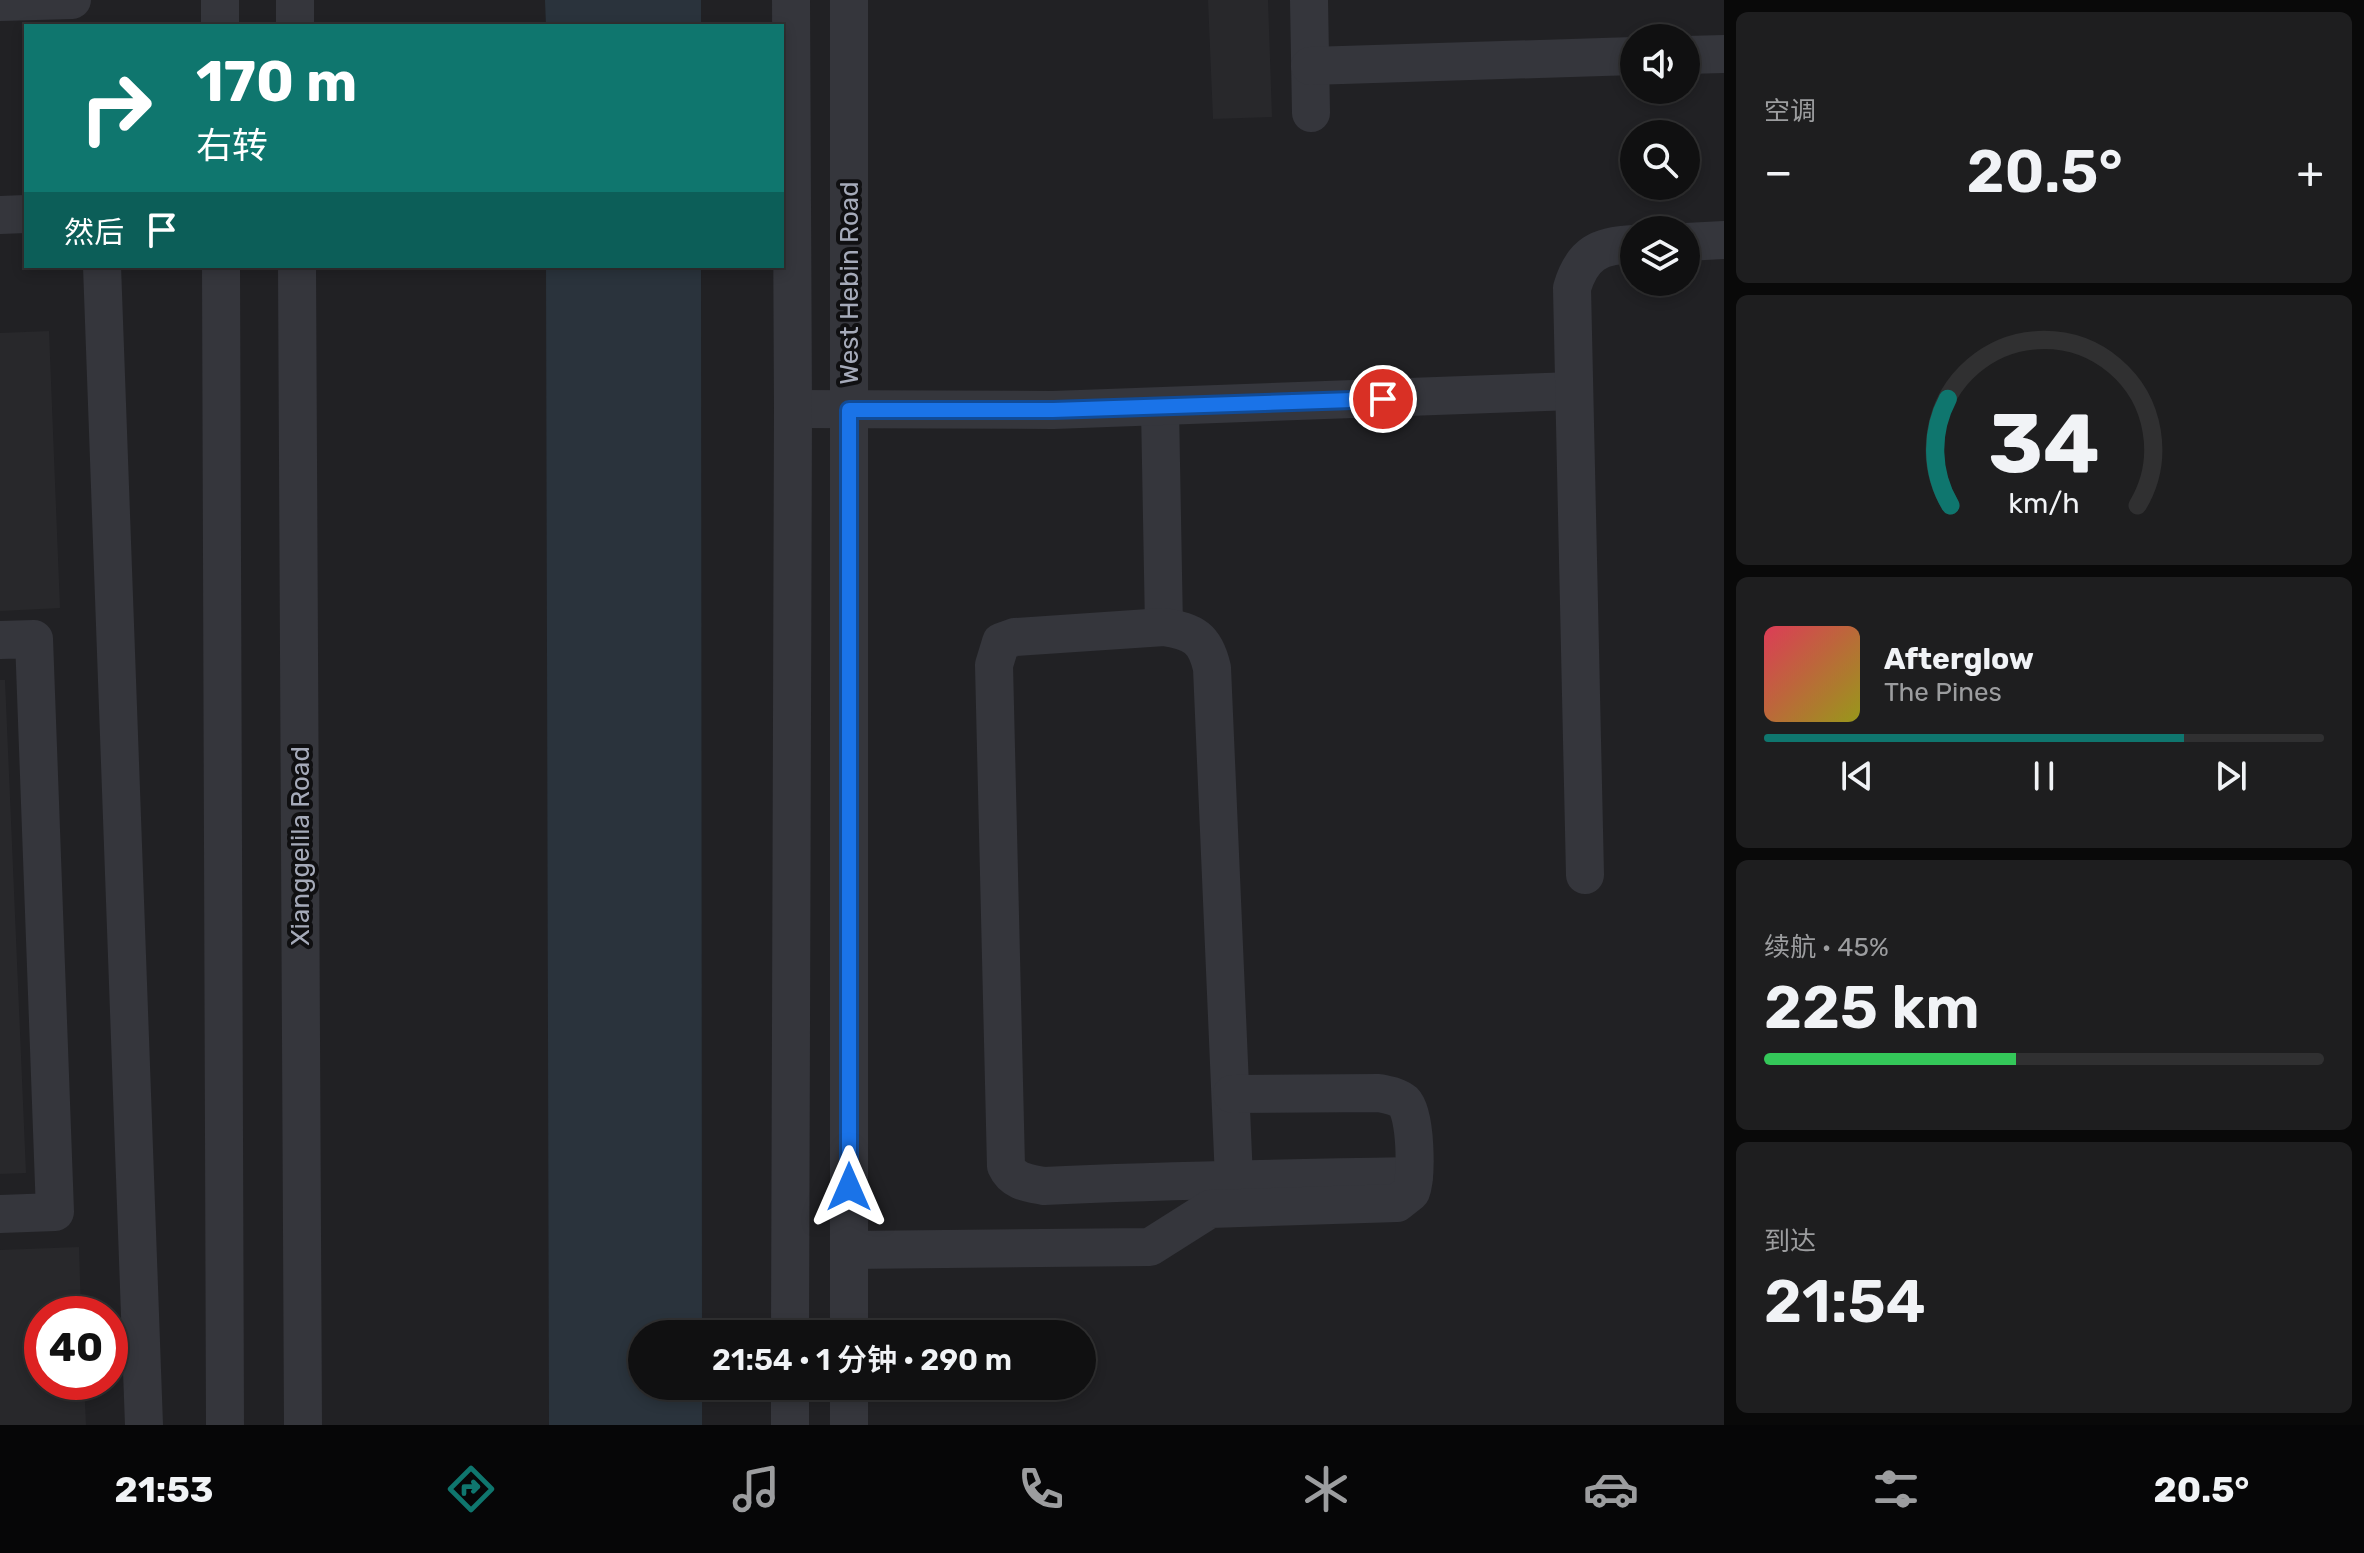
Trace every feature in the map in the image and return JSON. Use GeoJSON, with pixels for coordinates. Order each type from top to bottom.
{"type":"FeatureCollection","features":[{"type":"Feature","properties":{"kind":"street"},"geometry":{"type":"LineString","coordinates":[[0,2],[72,0]]}},
{"type":"Feature","properties":{"kind":"street"},"geometry":{"type":"LineString","coordinates":[[220,0],[220,24]]}},
{"type":"Feature","properties":{"kind":"street"},"geometry":{"type":"LineString","coordinates":[[295,0],[295,24]]}},
{"type":"Feature","properties":{"kind":"street"},"geometry":{"type":"LineString","coordinates":[[790,1320],[791,0]]}},
{"type":"Feature","properties":{"kind":"street","name":"West Hebin Road"},"geometry":{"type":"LineString","coordinates":[[849,0],[849,1320]]}},
{"type":"Feature","properties":{"kind":"street"},"geometry":{"type":"LineString","coordinates":[[1309,0],[1311,113]]}},
{"type":"Feature","properties":{"kind":"street"},"geometry":{"type":"LineString","coordinates":[[1700,55],[1724,54]]}},
{"type":"Feature","properties":{"kind":"street"},"geometry":{"type":"LineString","coordinates":[[1310,66],[1620,56]]}},
{"type":"Feature","properties":{"kind":"street"},"geometry":{"type":"LineString","coordinates":[[0,215],[24,214]]}},
{"type":"Feature","properties":{"kind":"street"},"geometry":{"type":"LineString","coordinates":[[1700,241],[1724,240]]}},
{"type":"Feature","properties":{"kind":"street"},"geometry":{"type":"LineString","coordinates":[[1585,875],[1572,288],[1578,268],[1592,254],[1620,245]]}},
{"type":"Feature","properties":{"kind":"street"},"geometry":{"type":"LineString","coordinates":[[102,268],[144,1425]]}},
{"type":"Feature","properties":{"kind":"street"},"geometry":{"type":"LineString","coordinates":[[221,268],[225,1425]]}},
{"type":"Feature","properties":{"kind":"street","name":"Xianggelila Road"},"geometry":{"type":"LineString","coordinates":[[297,268],[303,1425]]}},
{"type":"Feature","properties":{"kind":"street"},"geometry":{"type":"LineString","coordinates":[[793,409],[1160,408],[1574,391]]}},
{"type":"Feature","properties":{"kind":"street"},"geometry":{"type":"LineString","coordinates":[[1160,408],[1164,627]]}},
{"type":"Feature","properties":{"kind":"street"},"geometry":{"type":"LineString","coordinates":[[1234,1179],[1212,668],[1208,651],[1194,635],[1164,627],[1015,637],[1001,642],[996,654],[1006,1166],[1010,1175],[1024,1183],[1044,1186],[1414,1176]]}},
{"type":"Feature","properties":{"kind":"street"},"geometry":{"type":"LineString","coordinates":[[0,640],[34,639],[55,1212],[0,1214]]}},
{"type":"Feature","properties":{"kind":"street"},"geometry":{"type":"LineString","coordinates":[[849,1250],[1150,1247],[1210,1209],[1397,1203],[1411,1192],[1414,1176],[1412,1114],[1405,1103],[1394,1096],[1379,1093],[1232,1094]]}},
{"type":"Feature","properties":{"kind":"street"},"geometry":{"type":"LineString","coordinates":[[790,1400],[790,1425]]}},
{"type":"Feature","properties":{"kind":"street"},"geometry":{"type":"LineString","coordinates":[[849,1400],[849,1425]]}},
{"type":"Feature","properties":{"kind":"shaded area"},"geometry":{"type":"Polygon","coordinates":[[[0,0],[1724,0],[1724,1425],[0,1425],[0,0]]]}},
{"type":"Feature","properties":{"kind":"shaded area"},"geometry":{"type":"Polygon","coordinates":[[[545,0],[701,0],[701,24],[546,24],[545,0]]]}},
{"type":"Feature","properties":{"kind":"shaded area"},"geometry":{"type":"Polygon","coordinates":[[[546,268],[701,268],[702,1320],[628,1320],[628,1400],[702,1400],[702,1425],[549,1425],[546,268]]]}},
{"type":"Feature","properties":{"kind":"building"},"geometry":{"type":"Polygon","coordinates":[[[1208,0],[1268,0],[1272,117],[1213,119],[1208,0]]]}},
{"type":"Feature","properties":{"kind":"building"},"geometry":{"type":"Polygon","coordinates":[[[49,331],[60,608],[0,611],[0,333],[49,331]]]}},
{"type":"Feature","properties":{"kind":"building"},"geometry":{"type":"Polygon","coordinates":[[[0,680],[5,680],[26,1173],[0,1174],[0,680]]]}},
{"type":"Feature","properties":{"kind":"building"},"geometry":{"type":"Polygon","coordinates":[[[79,1247],[80,1296],[24,1296],[24,1400],[85,1400],[86,1425],[0,1425],[0,1250],[79,1247]]]}},
{"type":"Feature","properties":{"kind":"route"},"geometry":{"type":"LineString","coordinates":[[849,1187],[849,410],[1160,408],[1383,399]]}}]}
